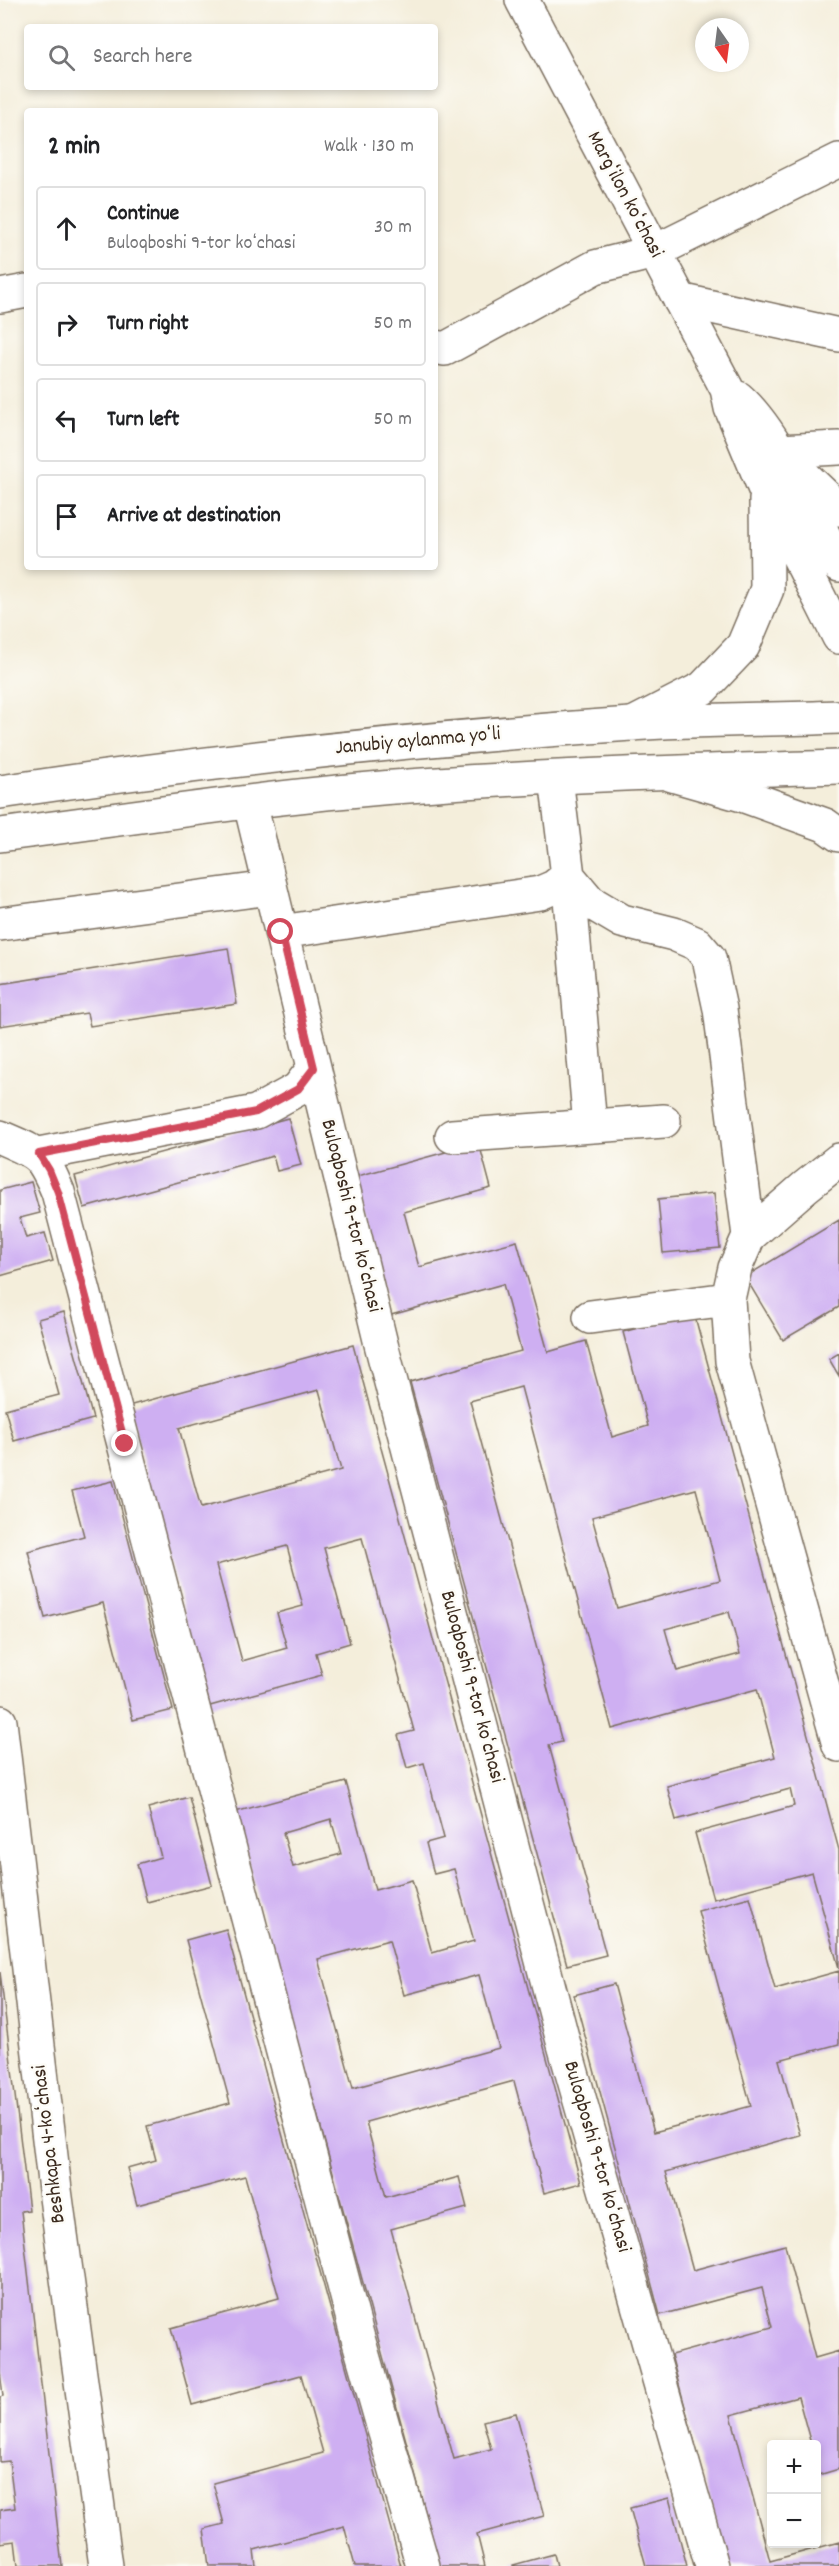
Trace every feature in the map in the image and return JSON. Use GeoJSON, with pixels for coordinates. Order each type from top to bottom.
{"type":"FeatureCollection","features":[{"type":"Feature","properties":{"kind":"main road","name":"Margʻilon koʻchasi"},"geometry":{"type":"LineString","coordinates":[[522,0],[727,389],[731,408],[766,492],[839,637]]}},
{"type":"Feature","properties":{"kind":"main road"},"geometry":{"type":"LineString","coordinates":[[438,348],[446,349],[595,267],[654,252],[839,160]]}},
{"type":"Feature","properties":{"kind":"main road"},"geometry":{"type":"LineString","coordinates":[[0,296],[24,292]]}},
{"type":"Feature","properties":{"kind":"main road"},"geometry":{"type":"LineString","coordinates":[[680,300],[839,335]]}},
{"type":"Feature","properties":{"kind":"main road","name":"Margʻilon koʻchasi"},"geometry":{"type":"LineString","coordinates":[[727,389],[750,409],[779,451],[839,566]]}},
{"type":"Feature","properties":{"kind":"main road"},"geometry":{"type":"LineString","coordinates":[[779,451],[839,448]]}},
{"type":"Feature","properties":{"kind":"main road"},"geometry":{"type":"LineString","coordinates":[[779,451],[839,509]]}},
{"type":"Feature","properties":{"kind":"main road"},"geometry":{"type":"LineString","coordinates":[[633,724],[703,688],[743,646],[767,589],[766,492]]}},
{"type":"Feature","properties":{"kind":"main road","name":"Janubiy aylanma yoʻli"},"geometry":{"type":"LineString","coordinates":[[0,792],[144,771],[384,744],[633,724],[839,717]]}},
{"type":"Feature","properties":{"kind":"main road","name":"Janubiy aylanma yoʻli"},"geometry":{"type":"LineString","coordinates":[[0,835],[250,803],[421,785],[662,771],[839,767]]}},
{"type":"Feature","properties":{"kind":"main road"},"geometry":{"type":"LineString","coordinates":[[662,771],[763,802],[825,825],[839,834]]}},
{"type":"Feature","properties":{"kind":"main road"},"geometry":{"type":"LineString","coordinates":[[556,778],[568,876],[590,1126]]}},
{"type":"Feature","properties":{"kind":"main road","name":"Buloqboshi 9-tor koʻchasi"},"geometry":{"type":"LineString","coordinates":[[250,803],[381,1344],[563,2041],[712,2566]]}},
{"type":"Feature","properties":{"kind":"main road"},"geometry":{"type":"LineString","coordinates":[[281,932],[540,893],[554,887],[568,876]]}},
{"type":"Feature","properties":{"kind":"main road"},"geometry":{"type":"LineString","coordinates":[[568,876],[590,902],[622,921],[674,934],[697,944],[709,958],[720,1009],[749,1236]]}},
{"type":"Feature","properties":{"kind":"main road"},"geometry":{"type":"LineString","coordinates":[[0,924],[270,888]]}},
{"type":"Feature","properties":{"kind":"main road"},"geometry":{"type":"LineString","coordinates":[[39,1154],[256,1112],[298,1089],[314,1068]]}},
{"type":"Feature","properties":{"kind":"main road"},"geometry":{"type":"LineString","coordinates":[[452,1136],[664,1121]]}},
{"type":"Feature","properties":{"kind":"main road"},"geometry":{"type":"LineString","coordinates":[[0,1137],[39,1154],[58,1192],[356,2331],[423,2566]]}},
{"type":"Feature","properties":{"kind":"main road"},"geometry":{"type":"LineString","coordinates":[[839,1160],[804,1187],[749,1236],[735,1268],[728,1299],[732,1361],[839,1745]]}},
{"type":"Feature","properties":{"kind":"main road"},"geometry":{"type":"LineString","coordinates":[[590,1317],[728,1299]]}},
{"type":"Feature","properties":{"kind":"main road","name":"Beshkapa 4-koʻchasi"},"geometry":{"type":"LineString","coordinates":[[0,1722],[55,2190],[106,2566]]}},
{"type":"Feature","properties":{"kind":"building"},"geometry":{"type":"Polygon","coordinates":[[[228,948],[237,1004],[90,1026],[87,1013],[0,1026],[0,984],[228,948]]]}},
{"type":"Feature","properties":{"kind":"building"},"geometry":{"type":"Polygon","coordinates":[[[288,1118],[301,1165],[277,1171],[273,1156],[84,1208],[75,1176],[288,1118]]]}},
{"type":"Feature","properties":{"kind":"building"},"geometry":{"type":"Polygon","coordinates":[[[479,1143],[491,1188],[404,1212],[419,1267],[517,1241],[548,1352],[586,1341],[612,1437],[648,1426],[623,1332],[694,1313],[839,1850],[839,1968],[812,1872],[713,1899],[695,1833],[794,1806],[790,1789],[676,1820],[667,1786],[775,1757],[757,1689],[612,1729],[521,1387],[470,1401],[562,1742],[549,1745],[606,1955],[567,1965],[410,1382],[521,1351],[503,1284],[391,1315],[354,1177],[479,1143]],[[696,1489],[592,1517],[617,1608],[720,1580],[696,1489]],[[729,1612],[665,1629],[677,1671],[740,1654],[729,1612]]]}},
{"type":"Feature","properties":{"kind":"building"},"geometry":{"type":"Polygon","coordinates":[[[31,1182],[40,1213],[20,1218],[26,1238],[45,1233],[53,1261],[0,1276],[0,1190],[31,1182]]]}},
{"type":"Feature","properties":{"kind":"building"},"geometry":{"type":"Polygon","coordinates":[[[714,1193],[720,1248],[663,1253],[658,1199],[714,1193]]]}},
{"type":"Feature","properties":{"kind":"building"},"geometry":{"type":"Polygon","coordinates":[[[839,1220],[839,1307],[783,1340],[745,1277],[839,1220]]]}},
{"type":"Feature","properties":{"kind":"building"},"geometry":{"type":"Polygon","coordinates":[[[64,1312],[93,1419],[14,1441],[5,1409],[59,1395],[38,1319],[64,1312]]]}},
{"type":"Feature","properties":{"kind":"building"},"geometry":{"type":"Polygon","coordinates":[[[353,1345],[581,2183],[544,2193],[514,2081],[366,2122],[386,2197],[459,2177],[467,2208],[391,2229],[454,2459],[491,2449],[483,2421],[516,2413],[544,2516],[477,2534],[485,2566],[440,2566],[235,1812],[346,1782],[375,1890],[412,1880],[432,1953],[474,1941],[454,1869],[434,1874],[426,1843],[444,1838],[424,1763],[407,1768],[398,1735],[414,1731],[362,1538],[324,1548],[350,1643],[316,1653],[322,1675],[210,1706],[128,1406],[353,1345]],[[319,1390],[179,1428],[201,1508],[341,1470],[319,1390]],[[287,1546],[216,1565],[242,1661],[287,1648],[277,1613],[303,1606],[287,1546]],[[331,1819],[283,1833],[293,1867],[341,1854],[331,1819]],[[389,1940],[318,1959],[353,2088],[499,2048],[479,1975],[404,1995],[389,1940]]]}},
{"type":"Feature","properties":{"kind":"building"},"geometry":{"type":"Polygon","coordinates":[[[839,1353],[839,1376],[829,1359],[839,1353]]]}},
{"type":"Feature","properties":{"kind":"building"},"geometry":{"type":"Polygon","coordinates":[[[113,1481],[173,1710],[133,1720],[103,1603],[45,1618],[28,1551],[84,1536],[72,1491],[113,1481]]]}},
{"type":"Feature","properties":{"kind":"building"},"geometry":{"type":"Polygon","coordinates":[[[189,1797],[212,1885],[147,1902],[137,1864],[161,1857],[148,1808],[189,1797]]]}},
{"type":"Feature","properties":{"kind":"building"},"geometry":{"type":"Polygon","coordinates":[[[750,1897],[775,1989],[839,1971],[839,2044],[779,2060],[800,2135],[666,2172],[693,2270],[785,2245],[815,2358],[839,2351],[839,2469],[821,2474],[821,2440],[810,2440],[798,2397],[731,2415],[770,2561],[839,2542],[839,2566],[728,2566],[671,2355],[772,2327],[762,2288],[660,2315],[574,1995],[614,1984],[654,2132],[751,2106],[698,1911],[750,1897]]]}},
{"type":"Feature","properties":{"kind":"building"},"geometry":{"type":"Polygon","coordinates":[[[226,1929],[401,2566],[355,2566],[344,2526],[254,2550],[256,2566],[209,2566],[204,2529],[224,2524],[213,2483],[323,2453],[301,2375],[192,2405],[171,2328],[279,2298],[245,2176],[137,2205],[127,2168],[156,2160],[147,2126],[230,2103],[186,1940],[226,1929]]]}},
{"type":"Feature","properties":{"kind":"building"},"geometry":{"type":"Polygon","coordinates":[[[0,1972],[29,2210],[21,2211],[62,2566],[18,2566],[15,2541],[0,2543],[0,2510],[15,2508],[9,2461],[0,2462],[0,2397],[3,2396],[0,2372],[0,1972]]]}},
{"type":"Feature","properties":{"kind":"building"},"geometry":{"type":"Polygon","coordinates":[[[669,2498],[687,2566],[646,2566],[630,2508],[669,2498]]]}},
{"type":"Feature","properties":{"kind":"building"},"geometry":{"type":"Polygon","coordinates":[[[554,2554],[557,2566],[513,2566],[513,2565],[554,2554]]]}},
{"type":"Feature","properties":{"kind":"route"},"geometry":{"type":"LineString","coordinates":[[125,1444],[58,1192],[39,1154],[256,1112],[298,1089],[314,1068],[281,932]]}}]}
